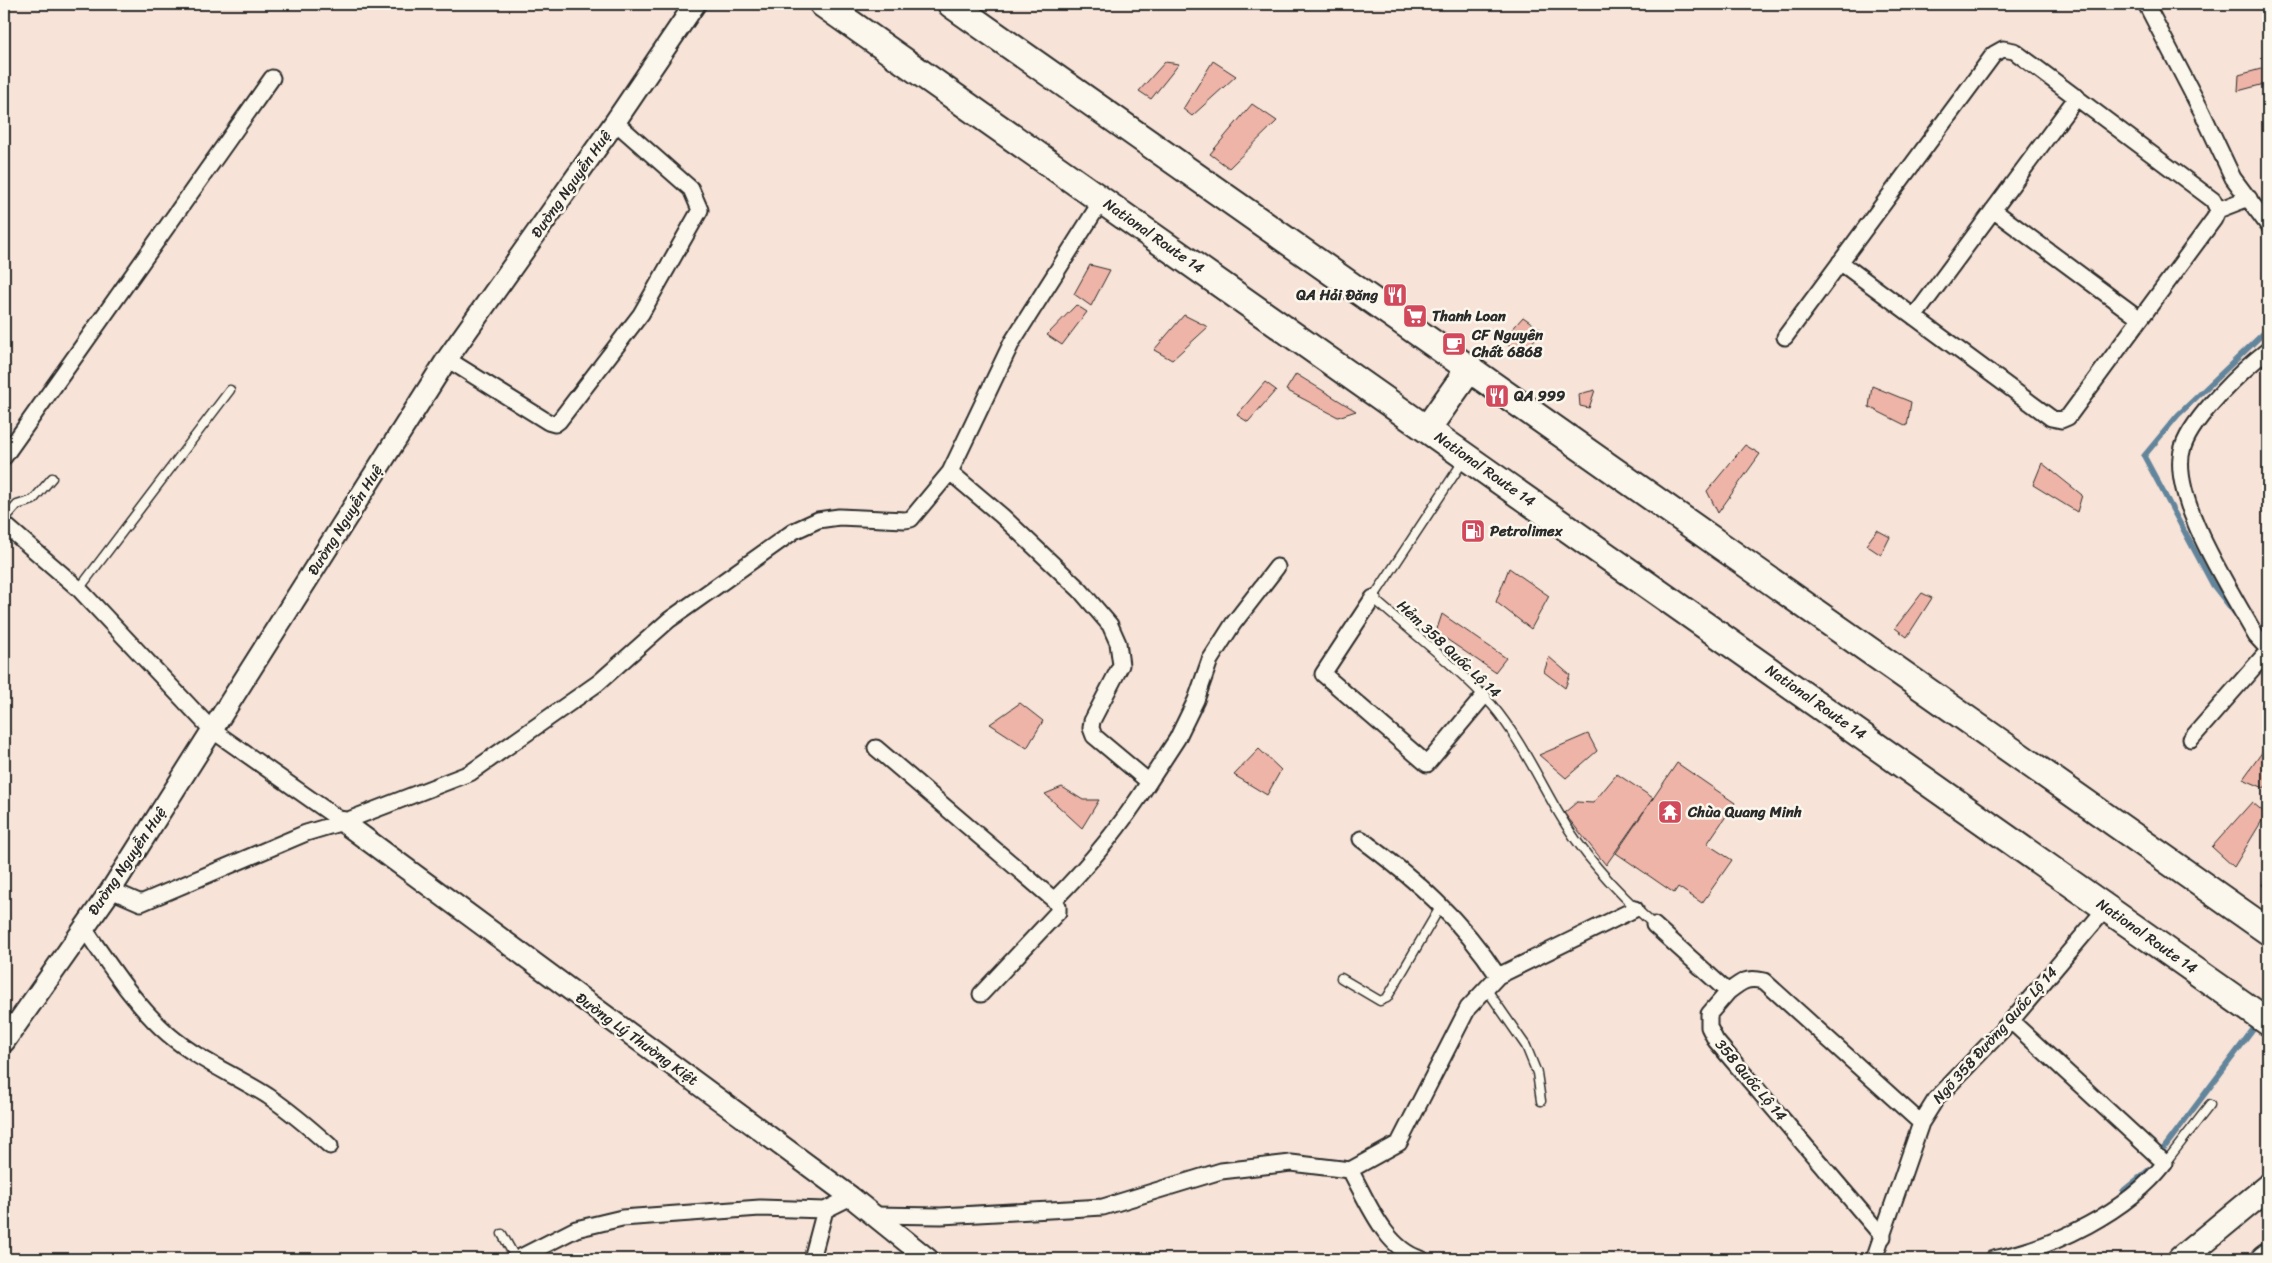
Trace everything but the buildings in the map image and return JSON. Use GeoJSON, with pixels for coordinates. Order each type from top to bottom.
{"type":"FeatureCollection","features":[{"type":"Feature","properties":{"kind":"highway","name":"National Route 14"},"geometry":{"type":"LineString","coordinates":[[823,4],[2268,1022]]}},
{"type":"Feature","properties":{"kind":"highway"},"geometry":{"type":"LineString","coordinates":[[951,4],[2268,931]]}},
{"type":"Feature","properties":{"kind":"highway"},"geometry":{"type":"LineString","coordinates":[[1427,428],[1470,368]]}},
{"type":"Feature","properties":{"kind":"main road"},"geometry":{"type":"LineString","coordinates":[[2181,1259],[2268,1186]]}},
{"type":"Feature","properties":{"kind":"main road"},"geometry":{"type":"LineString","coordinates":[[2264,1259],[2268,1256]]}},
{"type":"Feature","properties":{"kind":"street","name":"Đường Nguyễn Huệ"},"geometry":{"type":"LineString","coordinates":[[4,1042],[83,927],[111,890],[447,359],[615,122],[695,4]]}},
{"type":"Feature","properties":{"kind":"street"},"geometry":{"type":"LineString","coordinates":[[2146,4],[2202,112],[2233,178],[2268,225]]}},
{"type":"Feature","properties":{"kind":"street"},"geometry":{"type":"LineString","coordinates":[[1785,337],[1994,54],[2003,49],[2014,51],[2077,97],[2213,200],[2218,210]]}},
{"type":"Feature","properties":{"kind":"street"},"geometry":{"type":"LineString","coordinates":[[4,457],[272,78]]}},
{"type":"Feature","properties":{"kind":"street"},"geometry":{"type":"LineString","coordinates":[[1914,317],[2077,97]]}},
{"type":"Feature","properties":{"kind":"street"},"geometry":{"type":"LineString","coordinates":[[447,359],[554,424],[560,421],[641,314],[700,210],[691,189],[615,122]]}},
{"type":"Feature","properties":{"kind":"street"},"geometry":{"type":"LineString","coordinates":[[1840,262],[2051,418],[2061,420],[2068,417],[2214,219],[2218,210],[2249,198]]}},
{"type":"Feature","properties":{"kind":"street"},"geometry":{"type":"LineString","coordinates":[[111,890],[141,903],[306,833],[343,822],[470,773],[598,683],[669,620],[794,531],[818,520],[839,517],[911,519],[950,472],[1012,342],[1102,200]]}},
{"type":"Feature","properties":{"kind":"street"},"geometry":{"type":"LineString","coordinates":[[1993,210],[2140,319]]}},
{"type":"Feature","properties":{"kind":"street"},"geometry":{"type":"LineString","coordinates":[[2191,739],[2265,654],[2204,540],[2184,496],[2181,465],[2183,448],[2194,424],[2253,362],[2268,350]]}},
{"type":"Feature","properties":{"kind":"street"},"geometry":{"type":"LineString","coordinates":[[950,472],[1002,516],[1066,576],[1098,608],[1110,625],[1118,644],[1121,665],[1092,721],[1091,728],[1094,736],[1149,782]]}},
{"type":"Feature","properties":{"kind":"street"},"geometry":{"type":"LineString","coordinates":[[4,522],[79,589],[212,730],[343,822]]}},
{"type":"Feature","properties":{"kind":"street"},"geometry":{"type":"LineString","coordinates":[[1054,900],[1086,868],[1114,834],[1149,782],[1177,739],[1196,700],[1210,660],[1233,624],[1277,567]]}},
{"type":"Feature","properties":{"kind":"street"},"geometry":{"type":"LineString","coordinates":[[1373,598],[1323,674],[1427,764],[1483,697]]}},
{"type":"Feature","properties":{"kind":"street"},"geometry":{"type":"LineString","coordinates":[[876,748],[1054,900],[1058,906],[1058,912],[981,994]]}},
{"type":"Feature","properties":{"kind":"street","name":"Đường Lý Thường Kiệt"},"geometry":{"type":"LineString","coordinates":[[343,822],[851,1197],[928,1259]]}},
{"type":"Feature","properties":{"kind":"street"},"geometry":{"type":"LineString","coordinates":[[1361,839],[1442,904],[1498,976]]}},
{"type":"Feature","properties":{"kind":"street","name":"Ngõ 358 Đường Quốc Lộ 14"},"geometry":{"type":"LineString","coordinates":[[1874,1259],[1921,1123],[1936,1099],[2010,1021],[2107,907]]}},
{"type":"Feature","properties":{"kind":"street"},"geometry":{"type":"LineString","coordinates":[[872,1215],[941,1216],[1103,1207],[1222,1171],[1291,1163],[1350,1170],[1399,1143],[1468,1008],[1485,987],[1498,976],[1636,909]]}},
{"type":"Feature","properties":{"kind":"street"},"geometry":{"type":"LineString","coordinates":[[1654,925],[1728,992],[1740,982],[1752,978],[1764,981],[1921,1123]]}},
{"type":"Feature","properties":{"kind":"street"},"geometry":{"type":"LineString","coordinates":[[83,927],[134,999],[167,1033],[189,1050],[267,1096],[300,1119],[330,1146]]}},
{"type":"Feature","properties":{"kind":"street","name":"358 Quốc Lộ 14"},"geometry":{"type":"LineString","coordinates":[[1728,992],[1709,1014],[1709,1027],[1716,1041],[1883,1237]]}},
{"type":"Feature","properties":{"kind":"street"},"geometry":{"type":"LineString","coordinates":[[1994,1259],[2050,1241],[2111,1213],[2151,1181],[2165,1163],[2010,1021]]}},
{"type":"Feature","properties":{"kind":"street"},"geometry":{"type":"LineString","coordinates":[[1350,1170],[1395,1244],[1409,1256],[1421,1259]]}},
{"type":"Feature","properties":{"kind":"street"},"geometry":{"type":"LineString","coordinates":[[516,1259],[576,1229],[622,1218],[760,1208],[825,1210],[851,1197]]}},
{"type":"Feature","properties":{"kind":"street"},"geometry":{"type":"LineString","coordinates":[[812,1259],[825,1210]]}},
{"type":"Feature","properties":{"kind":"lane"},"geometry":{"type":"LineString","coordinates":[[79,589],[230,390]]}},
{"type":"Feature","properties":{"kind":"lane"},"geometry":{"type":"LineString","coordinates":[[1373,598],[1466,456]]}},
{"type":"Feature","properties":{"kind":"lane"},"geometry":{"type":"LineString","coordinates":[[4,522],[17,505],[33,500],[52,478]]}},
{"type":"Feature","properties":{"kind":"lane","name":"Hẻm 358 Quốc Lộ 14"},"geometry":{"type":"LineString","coordinates":[[1373,598],[1483,697],[1511,732],[1558,813],[1582,849],[1636,909]]}},
{"type":"Feature","properties":{"kind":"lane"},"geometry":{"type":"LineString","coordinates":[[1341,978],[1380,1001],[1384,1000],[1442,904]]}},
{"type":"Feature","properties":{"kind":"lane"},"geometry":{"type":"LineString","coordinates":[[1636,909],[1654,925]]}},
{"type":"Feature","properties":{"kind":"lane"},"geometry":{"type":"LineString","coordinates":[[1485,987],[1526,1046],[1537,1072],[1540,1101]]}},
{"type":"Feature","properties":{"kind":"lane"},"geometry":{"type":"LineString","coordinates":[[2165,1163],[2210,1105]]}},
{"type":"Feature","properties":{"kind":"lane"},"geometry":{"type":"LineString","coordinates":[[502,1234],[516,1259]]}},
{"type":"Feature","properties":{"kind":"waterway"},"geometry":{"type":"LineString","coordinates":[[2234,612],[2213,585],[2144,456],[2178,415],[2268,329]]}},
{"type":"Feature","properties":{"kind":"waterway"},"geometry":{"type":"LineString","coordinates":[[2161,1152],[2255,1027]]}},
{"type":"Feature","properties":{"kind":"waterway"},"geometry":{"type":"LineString","coordinates":[[2123,1191],[2150,1169]]}},
{"type":"Feature","properties":{"kind":"place","name":"QA Hải Đăng"},"geometry":{"type":"Point","coordinates":[1395,295]}},
{"type":"Feature","properties":{"kind":"place","name":"Thanh Loan"},"geometry":{"type":"Point","coordinates":[1415,316]}},
{"type":"Feature","properties":{"kind":"place","name":"CF Nguyên Chất 6868"},"geometry":{"type":"Point","coordinates":[1454,344]}},
{"type":"Feature","properties":{"kind":"place","name":"QA 999"},"geometry":{"type":"Point","coordinates":[1497,396]}},
{"type":"Feature","properties":{"kind":"place","name":"Petrolimex"},"geometry":{"type":"Point","coordinates":[1473,531]}},
{"type":"Feature","properties":{"kind":"place","name":"Chùa Quang Minh"},"geometry":{"type":"Point","coordinates":[1670,812]}}]}
